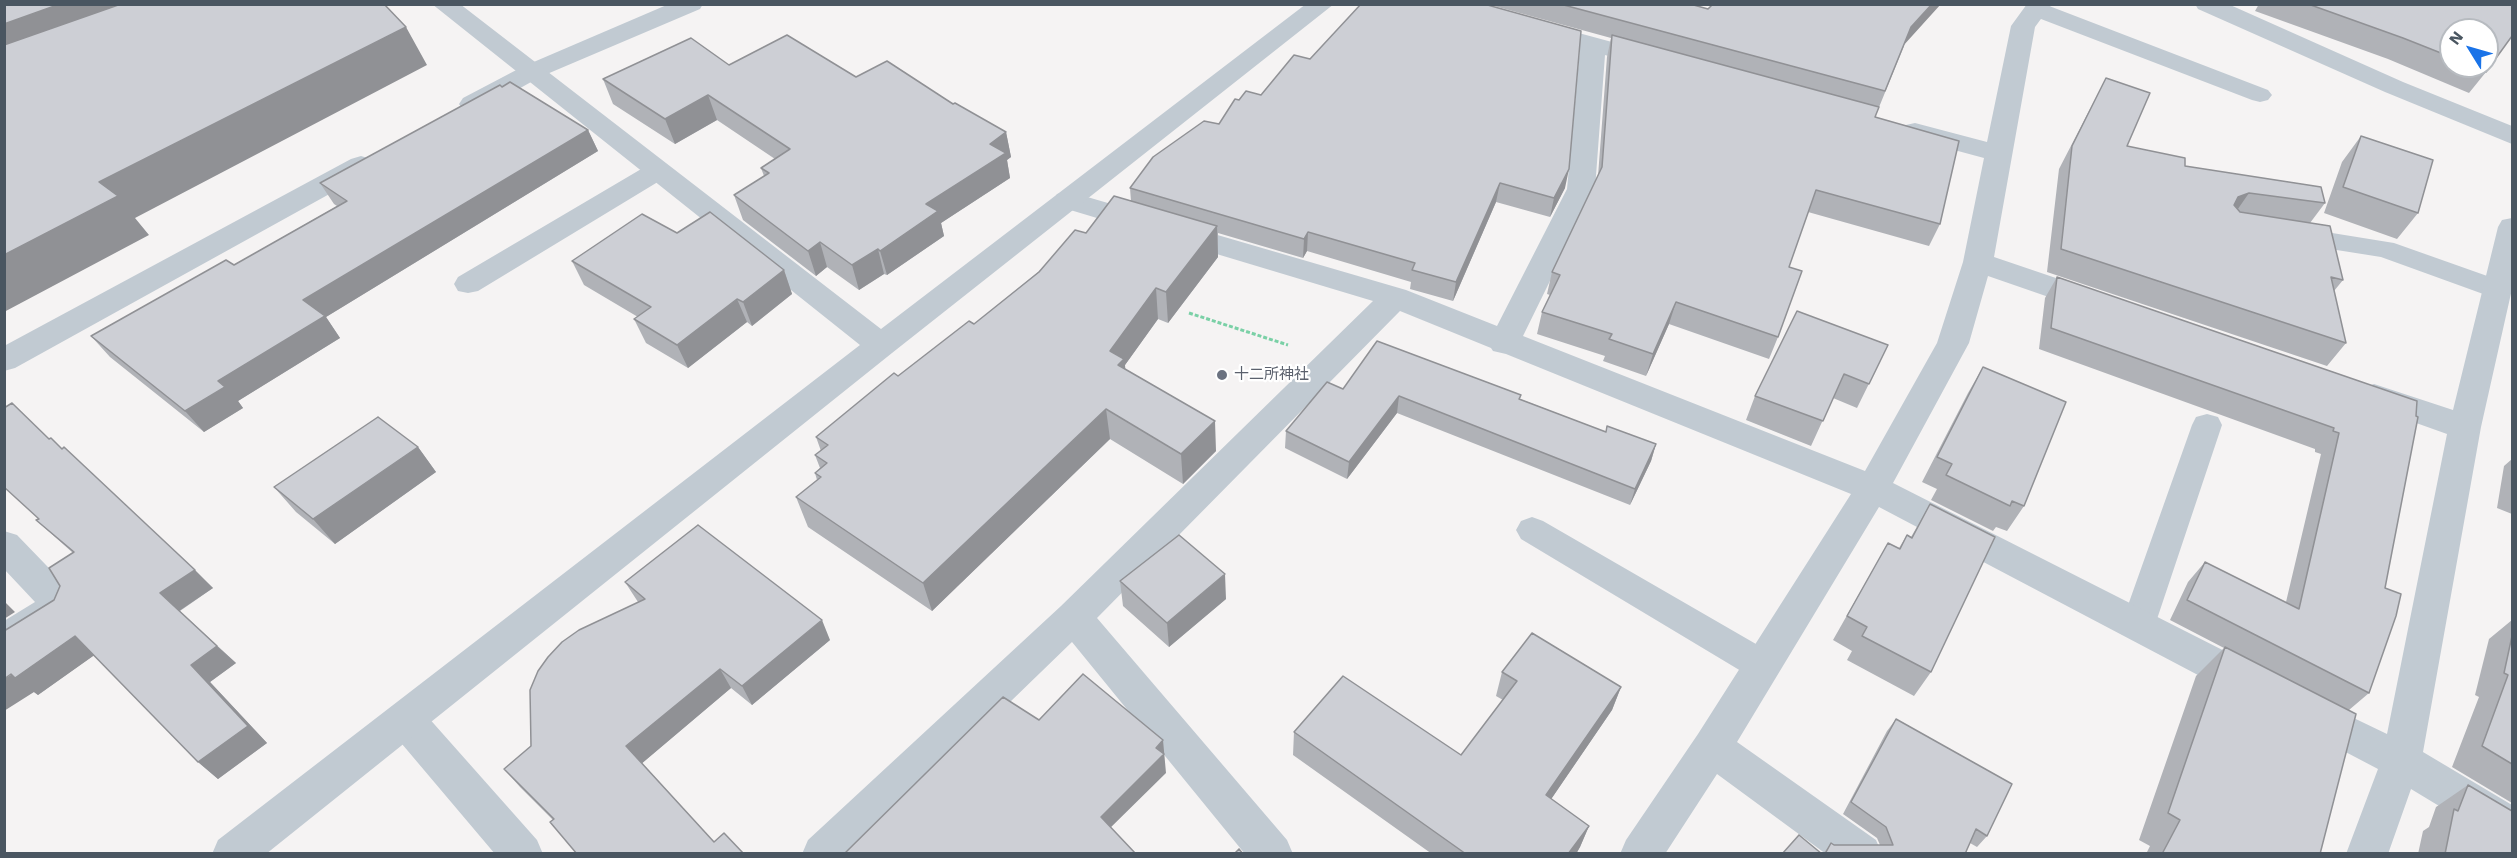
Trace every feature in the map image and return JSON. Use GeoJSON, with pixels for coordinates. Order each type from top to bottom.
{"type":"FeatureCollection","features":[{"type":"Feature","properties":{"kind":"street"},"geometry":{"type":"LineString","coordinates":[[444,4],[881,345]]}},
{"type":"Feature","properties":{"kind":"street"},"geometry":{"type":"LineString","coordinates":[[448,117],[531,72],[691,4]]}},
{"type":"Feature","properties":{"kind":"street"},"geometry":{"type":"LineString","coordinates":[[233,854],[881,345],[1322,4]]}},
{"type":"Feature","properties":{"kind":"street"},"geometry":{"type":"LineString","coordinates":[[2207,4],[2512,136]]}},
{"type":"Feature","properties":{"kind":"street"},"geometry":{"type":"LineString","coordinates":[[1641,854],[1712,747],[1873,488],[1953,343],[1978,262],[2022,26],[2038,7]]}},
{"type":"Feature","properties":{"kind":"street"},"geometry":{"type":"LineString","coordinates":[[1515,23],[1674,66]]}},
{"type":"Feature","properties":{"kind":"street"},"geometry":{"type":"LineString","coordinates":[[1504,343],[1581,189],[1593,44]]}},
{"type":"Feature","properties":{"kind":"street"},"geometry":{"type":"LineString","coordinates":[[1893,125],[1997,153]]}},
{"type":"Feature","properties":{"kind":"street"},"geometry":{"type":"LineString","coordinates":[[4,360],[386,151]]}},
{"type":"Feature","properties":{"kind":"street"},"geometry":{"type":"LineString","coordinates":[[1067,200],[1395,297],[1504,343],[1873,488],[2401,761],[2512,827]]}},
{"type":"Feature","properties":{"kind":"street"},"geometry":{"type":"LineString","coordinates":[[2367,854],[2401,761],[2465,427],[2512,227]]}},
{"type":"Feature","properties":{"kind":"street"},"geometry":{"type":"LineString","coordinates":[[1978,262],[2114,308]]}},
{"type":"Feature","properties":{"kind":"street"},"geometry":{"type":"LineString","coordinates":[[823,854],[1074,617],[1395,297]]}},
{"type":"Feature","properties":{"kind":"street"},"geometry":{"type":"LineString","coordinates":[[2352,388],[2465,427]]}},
{"type":"Feature","properties":{"kind":"street"},"geometry":{"type":"LineString","coordinates":[[4,545],[62,605],[4,641]]}},
{"type":"Feature","properties":{"kind":"street"},"geometry":{"type":"LineString","coordinates":[[1074,617],[1272,854]]}},
{"type":"Feature","properties":{"kind":"street"},"geometry":{"type":"LineString","coordinates":[[405,719],[522,854]]}},
{"type":"Feature","properties":{"kind":"street"},"geometry":{"type":"LineString","coordinates":[[1712,747],[1861,854]]}},
{"type":"Feature","properties":{"kind":"lane"},"geometry":{"type":"LineString","coordinates":[[2038,7],[2260,95]]}},
{"type":"Feature","properties":{"kind":"lane"},"geometry":{"type":"LineString","coordinates":[[468,284],[657,171]]}},
{"type":"Feature","properties":{"kind":"lane"},"geometry":{"type":"LineString","coordinates":[[2268,232],[2385,249],[2497,290]]}},
{"type":"Feature","properties":{"kind":"lane"},"geometry":{"type":"LineString","coordinates":[[2138,625],[2207,425]]}},
{"type":"Feature","properties":{"kind":"lane"},"geometry":{"type":"LineString","coordinates":[[1532,530],[1763,666]]}},
{"type":"Feature","properties":{"kind":"path"},"geometry":{"type":"LineString","coordinates":[[1189,313],[1333,359]]}},
{"type":"Feature","properties":{"kind":"building"},"geometry":{"type":"Polygon","coordinates":[[[4,4],[60,4],[4,24],[4,4]]]}},
{"type":"Feature","properties":{"kind":"building"},"geometry":{"type":"Polygon","coordinates":[[[121,4],[384,4],[406,27],[99,182],[118,196],[4,255],[4,45],[121,4]]]}},
{"type":"Feature","properties":{"kind":"building"},"geometry":{"type":"Polygon","coordinates":[[[1361,4],[1484,4],[1581,31],[1569,169],[1554,198],[1500,183],[1456,282],[1412,270],[1415,263],[1308,232],[1304,239],[1130,188],[1153,157],[1204,121],[1219,124],[1235,99],[1239,100],[1246,91],[1261,95],[1294,55],[1310,59],[1361,4]]]}},
{"type":"Feature","properties":{"kind":"building"},"geometry":{"type":"Polygon","coordinates":[[[1560,4],[1690,4],[1708,9],[1713,4],[1932,4],[1911,27],[1885,91],[1560,4]]]}},
{"type":"Feature","properties":{"kind":"building"},"geometry":{"type":"Polygon","coordinates":[[[2308,4],[2512,4],[2512,36],[2499,54],[2499,18],[2439,18],[2439,52],[2308,4]]]}},
{"type":"Feature","properties":{"kind":"building"},"geometry":{"type":"Polygon","coordinates":[[[787,35],[856,77],[887,61],[953,104],[955,103],[1006,132],[990,144],[1006,153],[926,204],[938,211],[880,251],[878,249],[852,265],[820,242],[808,251],[734,195],[769,173],[761,168],[790,149],[708,95],[665,119],[603,79],[691,38],[729,65],[787,35]]]}},
{"type":"Feature","properties":{"kind":"building"},"geometry":{"type":"Polygon","coordinates":[[[1612,35],[1879,107],[1875,117],[1959,141],[1940,224],[1816,190],[1789,267],[1802,271],[1778,337],[1676,302],[1653,354],[1609,339],[1612,334],[1542,312],[1560,275],[1552,272],[1602,167],[1612,35]]]}},
{"type":"Feature","properties":{"kind":"building"},"geometry":{"type":"Polygon","coordinates":[[[2106,78],[2150,93],[2127,146],[2185,158],[2185,166],[2321,187],[2325,203],[2249,193],[2238,197],[2234,205],[2240,212],[2330,226],[2343,280],[2331,277],[2346,343],[2061,249],[2072,146],[2106,78]]]}},
{"type":"Feature","properties":{"kind":"building"},"geometry":{"type":"Polygon","coordinates":[[[510,82],[588,130],[303,300],[325,316],[218,381],[225,387],[185,411],[91,336],[226,260],[234,265],[347,201],[320,183],[500,85],[502,87],[510,82]]]}},
{"type":"Feature","properties":{"kind":"building"},"geometry":{"type":"Polygon","coordinates":[[[2361,136],[2433,160],[2418,213],[2343,187],[2361,136]]]}},
{"type":"Feature","properties":{"kind":"building"},"geometry":{"type":"Polygon","coordinates":[[[1114,196],[1217,226],[1166,292],[1156,288],[1110,351],[1124,359],[1118,365],[1215,421],[1181,454],[1106,409],[923,583],[796,497],[821,477],[815,473],[827,463],[815,455],[828,445],[816,437],[894,373],[898,376],[969,321],[974,324],[1039,272],[1075,230],[1086,233],[1114,196]]]}},
{"type":"Feature","properties":{"kind":"building"},"geometry":{"type":"Polygon","coordinates":[[[710,212],[784,270],[743,302],[737,299],[677,345],[634,319],[651,307],[572,261],[642,214],[677,233],[710,212]]]}},
{"type":"Feature","properties":{"kind":"building"},"geometry":{"type":"Polygon","coordinates":[[[2057,277],[2417,401],[2416,416],[2418,417],[2385,588],[2401,594],[2396,616],[2369,693],[2187,600],[2205,562],[2299,609],[2339,433],[2333,431],[2334,428],[2051,328],[2057,277]]]}},
{"type":"Feature","properties":{"kind":"building"},"geometry":{"type":"Polygon","coordinates":[[[1797,311],[1888,345],[1869,384],[1844,374],[1823,421],[1755,396],[1797,311]]]}},
{"type":"Feature","properties":{"kind":"building"},"geometry":{"type":"Polygon","coordinates":[[[1377,341],[1521,395],[1519,399],[1606,432],[1607,426],[1656,444],[1635,489],[1399,396],[1349,462],[1286,431],[1327,382],[1343,389],[1377,341]]]}},
{"type":"Feature","properties":{"kind":"building"},"geometry":{"type":"Polygon","coordinates":[[[1983,367],[2066,402],[2024,506],[2012,501],[2010,506],[1946,475],[1952,464],[1937,457],[1983,367]]]}},
{"type":"Feature","properties":{"kind":"building"},"geometry":{"type":"Polygon","coordinates":[[[12,403],[49,439],[51,438],[62,449],[64,447],[195,570],[160,593],[217,646],[191,665],[248,726],[198,762],[75,636],[15,678],[11,674],[4,679],[4,631],[54,600],[60,586],[49,568],[74,552],[36,520],[39,519],[4,487],[4,408],[12,403]]]}},
{"type":"Feature","properties":{"kind":"building"},"geometry":{"type":"Polygon","coordinates":[[[378,417],[418,447],[313,519],[274,487],[378,417]]]}},
{"type":"Feature","properties":{"kind":"building"},"geometry":{"type":"Polygon","coordinates":[[[1930,504],[1995,537],[1931,672],[1862,636],[1867,627],[1847,616],[1888,543],[1900,549],[1907,535],[1912,538],[1930,504]]]}},
{"type":"Feature","properties":{"kind":"building"},"geometry":{"type":"Polygon","coordinates":[[[698,525],[822,620],[742,686],[720,669],[626,746],[714,842],[724,833],[744,854],[577,854],[550,822],[554,819],[504,769],[531,746],[530,690],[538,671],[562,642],[579,630],[645,599],[625,582],[698,525]]]}},
{"type":"Feature","properties":{"kind":"building"},"geometry":{"type":"Polygon","coordinates":[[[1179,535],[1225,574],[1167,623],[1120,581],[1179,535]]]}},
{"type":"Feature","properties":{"kind":"building"},"geometry":{"type":"Polygon","coordinates":[[[1532,633],[1621,687],[1546,795],[1589,826],[1568,854],[1466,854],[1294,732],[1343,676],[1461,755],[1517,681],[1502,672],[1532,633]]]}},
{"type":"Feature","properties":{"kind":"building"},"geometry":{"type":"Polygon","coordinates":[[[2512,636],[2512,764],[2482,746],[2508,675],[2504,673],[2512,636]]]}},
{"type":"Feature","properties":{"kind":"building"},"geometry":{"type":"Polygon","coordinates":[[[2225,647],[2356,714],[2320,854],[2162,854],[2180,820],[2168,813],[2225,647]]]}},
{"type":"Feature","properties":{"kind":"building"},"geometry":{"type":"Polygon","coordinates":[[[1083,674],[1163,740],[1156,748],[1164,754],[1101,817],[1136,854],[844,854],[1003,697],[1039,720],[1083,674]]]}},
{"type":"Feature","properties":{"kind":"building"},"geometry":{"type":"Polygon","coordinates":[[[1896,719],[2012,784],[1987,836],[1976,829],[1965,854],[1825,854],[1831,843],[1834,845],[1893,845],[1886,827],[1851,802],[1896,719]]]}},
{"type":"Feature","properties":{"kind":"building"},"geometry":{"type":"Polygon","coordinates":[[[2468,785],[2512,811],[2512,854],[2445,854],[2454,809],[2458,811],[2468,785]]]}},
{"type":"Feature","properties":{"kind":"building"},"geometry":{"type":"Polygon","coordinates":[[[1799,835],[1822,854],[1782,854],[1799,835]]]}},
{"type":"Feature","properties":{"kind":"place","name":"十二所神社"},"geometry":{"type":"Point","coordinates":[1222,375]}}]}
